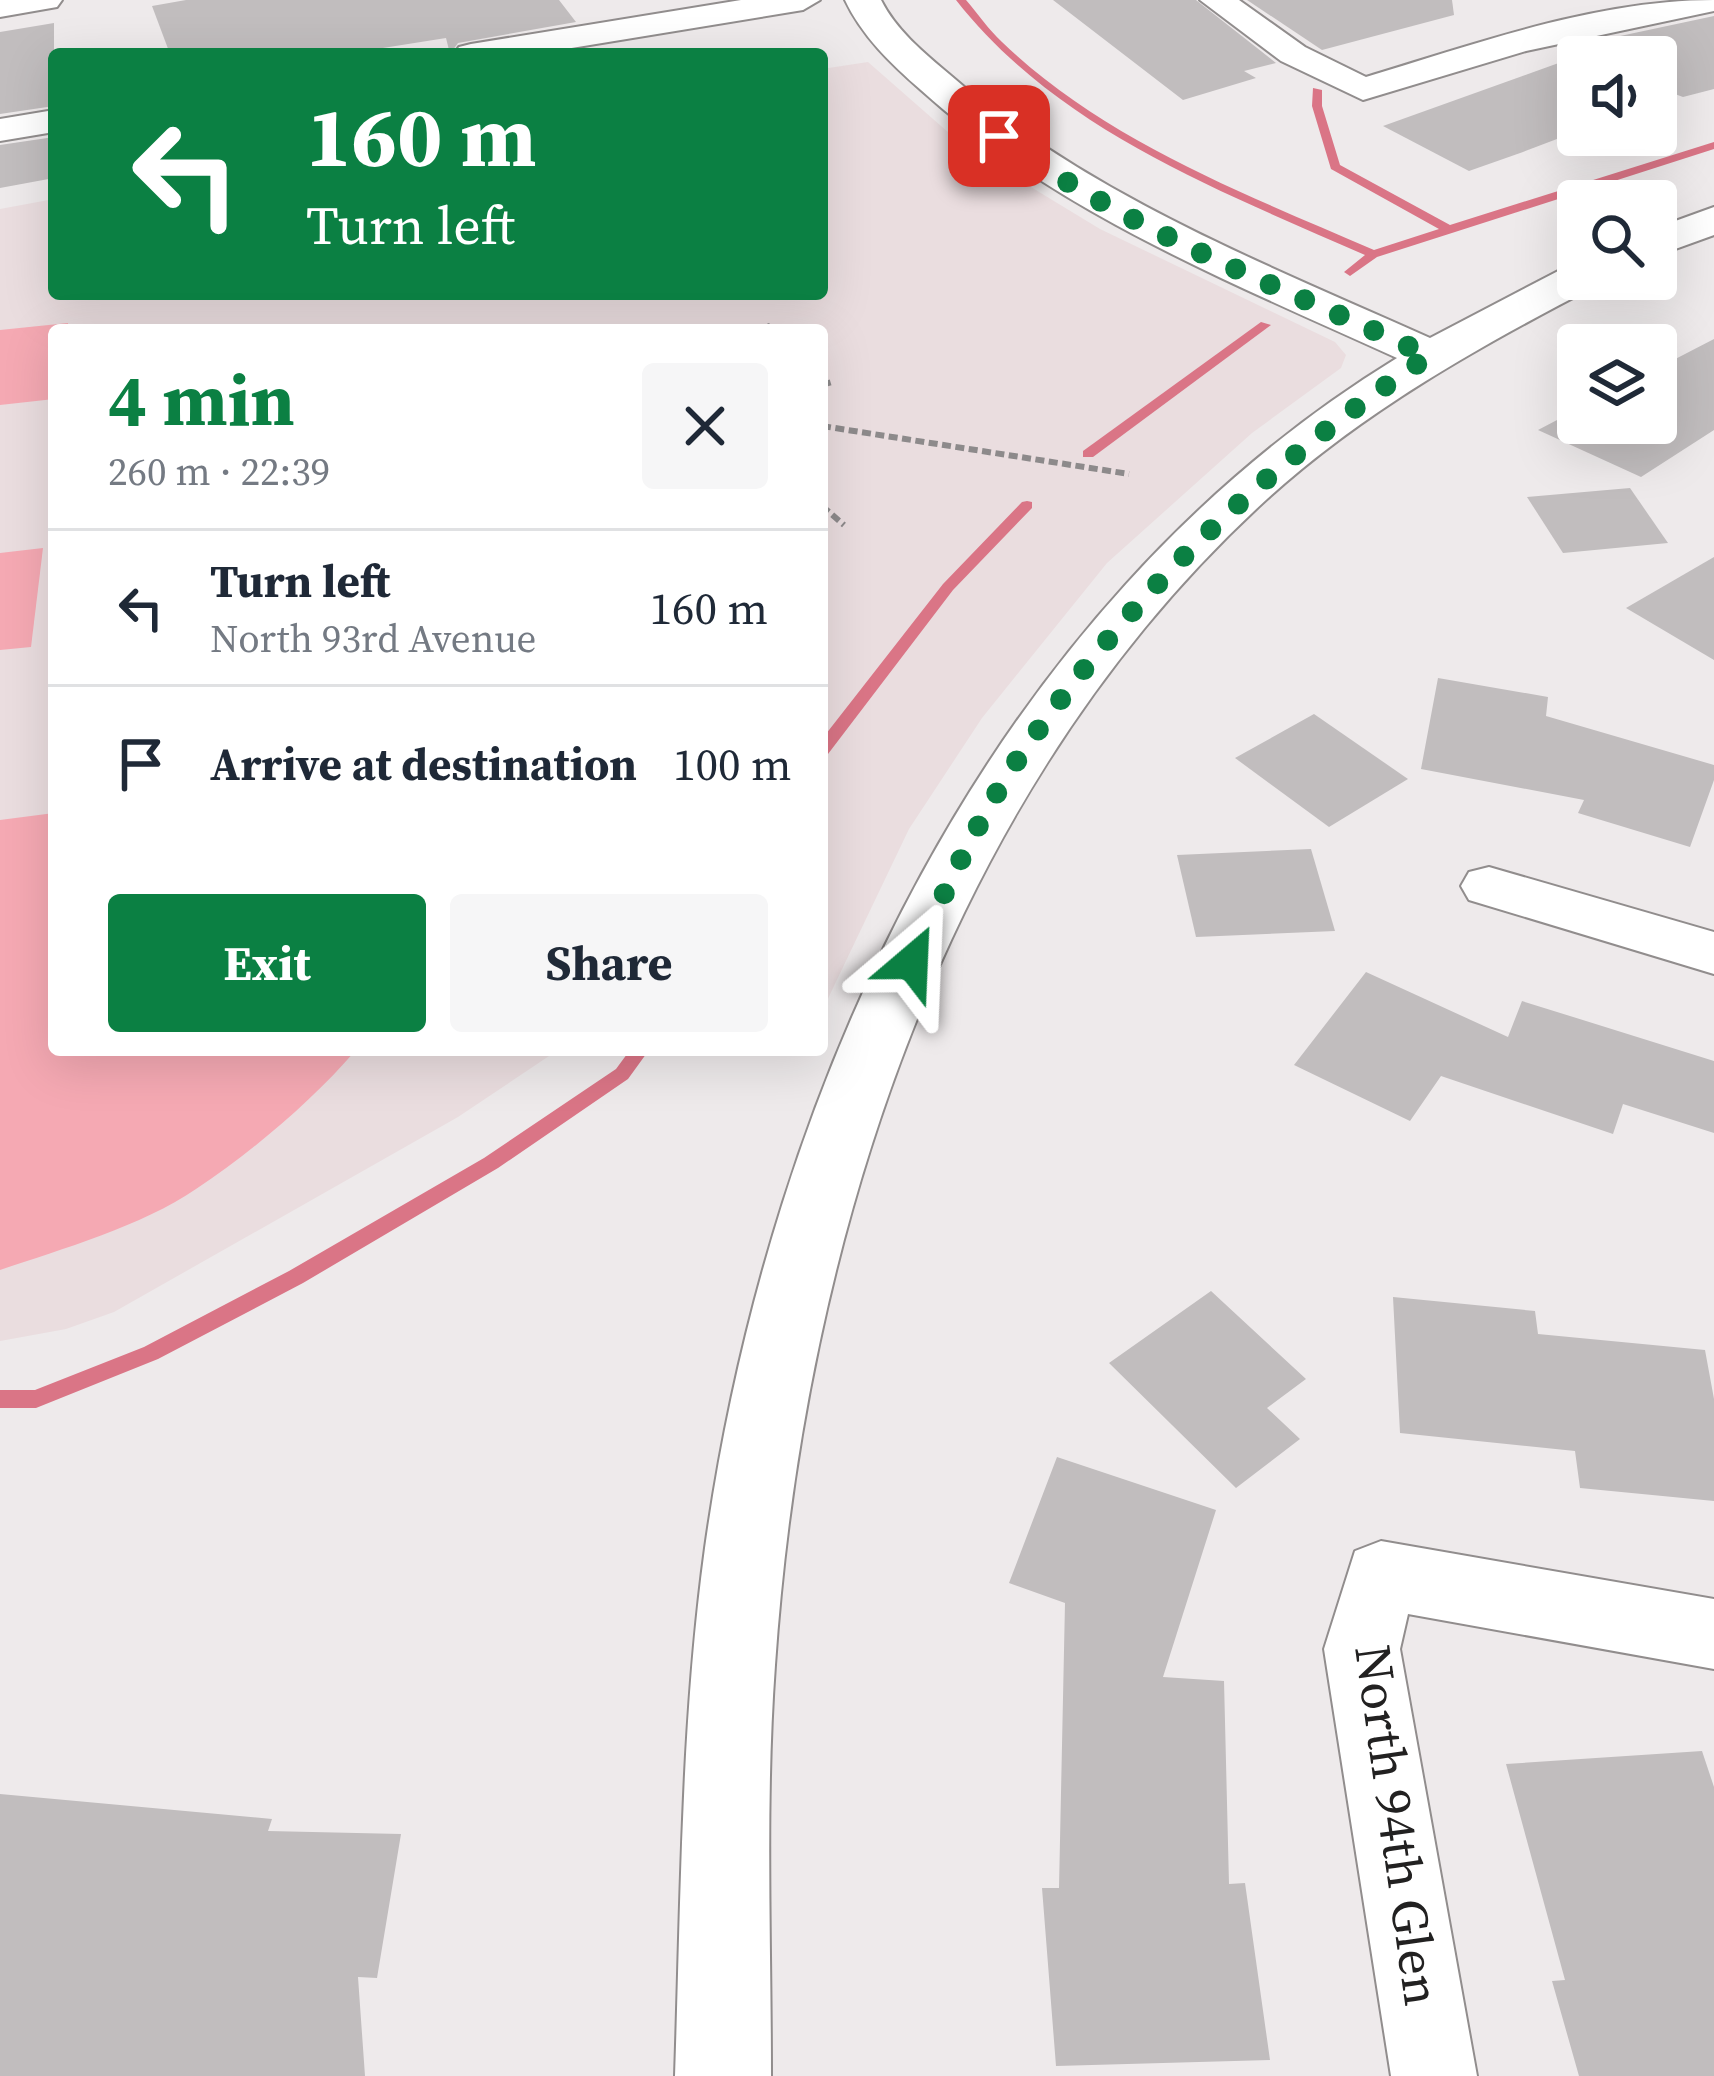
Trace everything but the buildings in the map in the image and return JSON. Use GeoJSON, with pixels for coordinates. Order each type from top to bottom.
{"type":"FeatureCollection","features":[{"type":"Feature","properties":{"kind":"street"},"geometry":{"type":"LineString","coordinates":[[0,7],[45,0]]}},
{"type":"Feature","properties":{"kind":"street"},"geometry":{"type":"LineString","coordinates":[[493,48],[620,14],[803,0]]}},
{"type":"Feature","properties":{"kind":"street"},"geometry":{"type":"LineString","coordinates":[[863,0],[905,55],[939,88],[1021,152],[1186,243],[1429,356]]}},
{"type":"Feature","properties":{"kind":"street"},"geometry":{"type":"LineString","coordinates":[[1217,0],[1293,54],[1363,89],[1519,42],[1698,1]]}},
{"type":"Feature","properties":{"kind":"street"},"geometry":{"type":"LineString","coordinates":[[0,130],[48,122]]}},
{"type":"Feature","properties":{"kind":"street"},"geometry":{"type":"LineString","coordinates":[[1677,235],[1714,220]]}},
{"type":"Feature","properties":{"kind":"street"},"geometry":{"type":"LineString","coordinates":[[723,2076],[733,1662],[756,1483],[818,1201],[912,962],[1026,746],[1119,625],[1210,525],[1342,415],[1429,356],[1557,289]]}},
{"type":"Feature","properties":{"kind":"street"},"geometry":{"type":"LineString","coordinates":[[1489,886],[1714,953]]}},
{"type":"Feature","properties":{"kind":"street","name":"North 94th Glen"},"geometry":{"type":"LineString","coordinates":[[1434,2076],[1362,1649],[1381,1575],[1714,1634]]}},
{"type":"Feature","properties":{"kind":"path"},"geometry":{"type":"LineString","coordinates":[[828,383],[832,382]]}},
{"type":"Feature","properties":{"kind":"path"},"geometry":{"type":"LineString","coordinates":[[828,427],[1129,474]]}},
{"type":"Feature","properties":{"kind":"path"},"geometry":{"type":"LineString","coordinates":[[828,511],[844,525]]}},
{"type":"Feature","properties":{"kind":"shaded area"},"geometry":{"type":"Polygon","coordinates":[[[868,62],[965,147],[1100,229],[1335,342],[1346,355],[1341,368],[1252,433],[1107,563],[982,718],[909,829],[828,998],[828,324],[48,324],[48,1056],[549,1056],[458,1117],[114,1312],[66,1329],[0,1341],[0,209],[48,200],[48,300],[828,300],[828,68],[868,62]]]}},
{"type":"Feature","properties":{"kind":"shaded area"},"geometry":{"type":"Polygon","coordinates":[[[48,325],[48,400],[0,405],[0,330],[48,325]]]}},
{"type":"Feature","properties":{"kind":"shaded area"},"geometry":{"type":"Polygon","coordinates":[[[43,548],[31,647],[0,650],[0,553],[43,548]]]}},
{"type":"Feature","properties":{"kind":"shaded area"},"geometry":{"type":"Polygon","coordinates":[[[48,814],[48,1056],[350,1056],[281,1124],[175,1202],[101,1236],[0,1270],[0,820],[48,814]]]}},
{"type":"Feature","properties":{"kind":"waterway"},"geometry":{"type":"LineString","coordinates":[[961,0],[996,42],[1092,117],[1208,180],[1373,254]]}},
{"type":"Feature","properties":{"kind":"waterway"},"geometry":{"type":"LineString","coordinates":[[1317,90],[1317,106],[1335,167],[1449,230]]}},
{"type":"Feature","properties":{"kind":"waterway"},"geometry":{"type":"LineString","coordinates":[[1449,230],[1714,145]]}},
{"type":"Feature","properties":{"kind":"waterway"},"geometry":{"type":"LineString","coordinates":[[1373,254],[1449,230]]}},
{"type":"Feature","properties":{"kind":"waterway"},"geometry":{"type":"LineString","coordinates":[[1350,272],[1373,254]]}},
{"type":"Feature","properties":{"kind":"waterway"},"geometry":{"type":"LineString","coordinates":[[1088,454],[1265,325]]}},
{"type":"Feature","properties":{"kind":"waterway"},"geometry":{"type":"LineString","coordinates":[[828,742],[948,587],[1027,505]]}},
{"type":"Feature","properties":{"kind":"waterway"},"geometry":{"type":"LineString","coordinates":[[0,1399],[36,1399],[151,1353],[296,1277],[491,1163],[622,1074],[636,1056]]}},
{"type":"Feature","properties":{"kind":"route"},"geometry":{"type":"LineString","coordinates":[[912,962],[1026,746],[1119,625],[1210,525],[1257,483],[1342,415],[1429,356],[1186,243],[1096,196],[999,136]]}}]}
